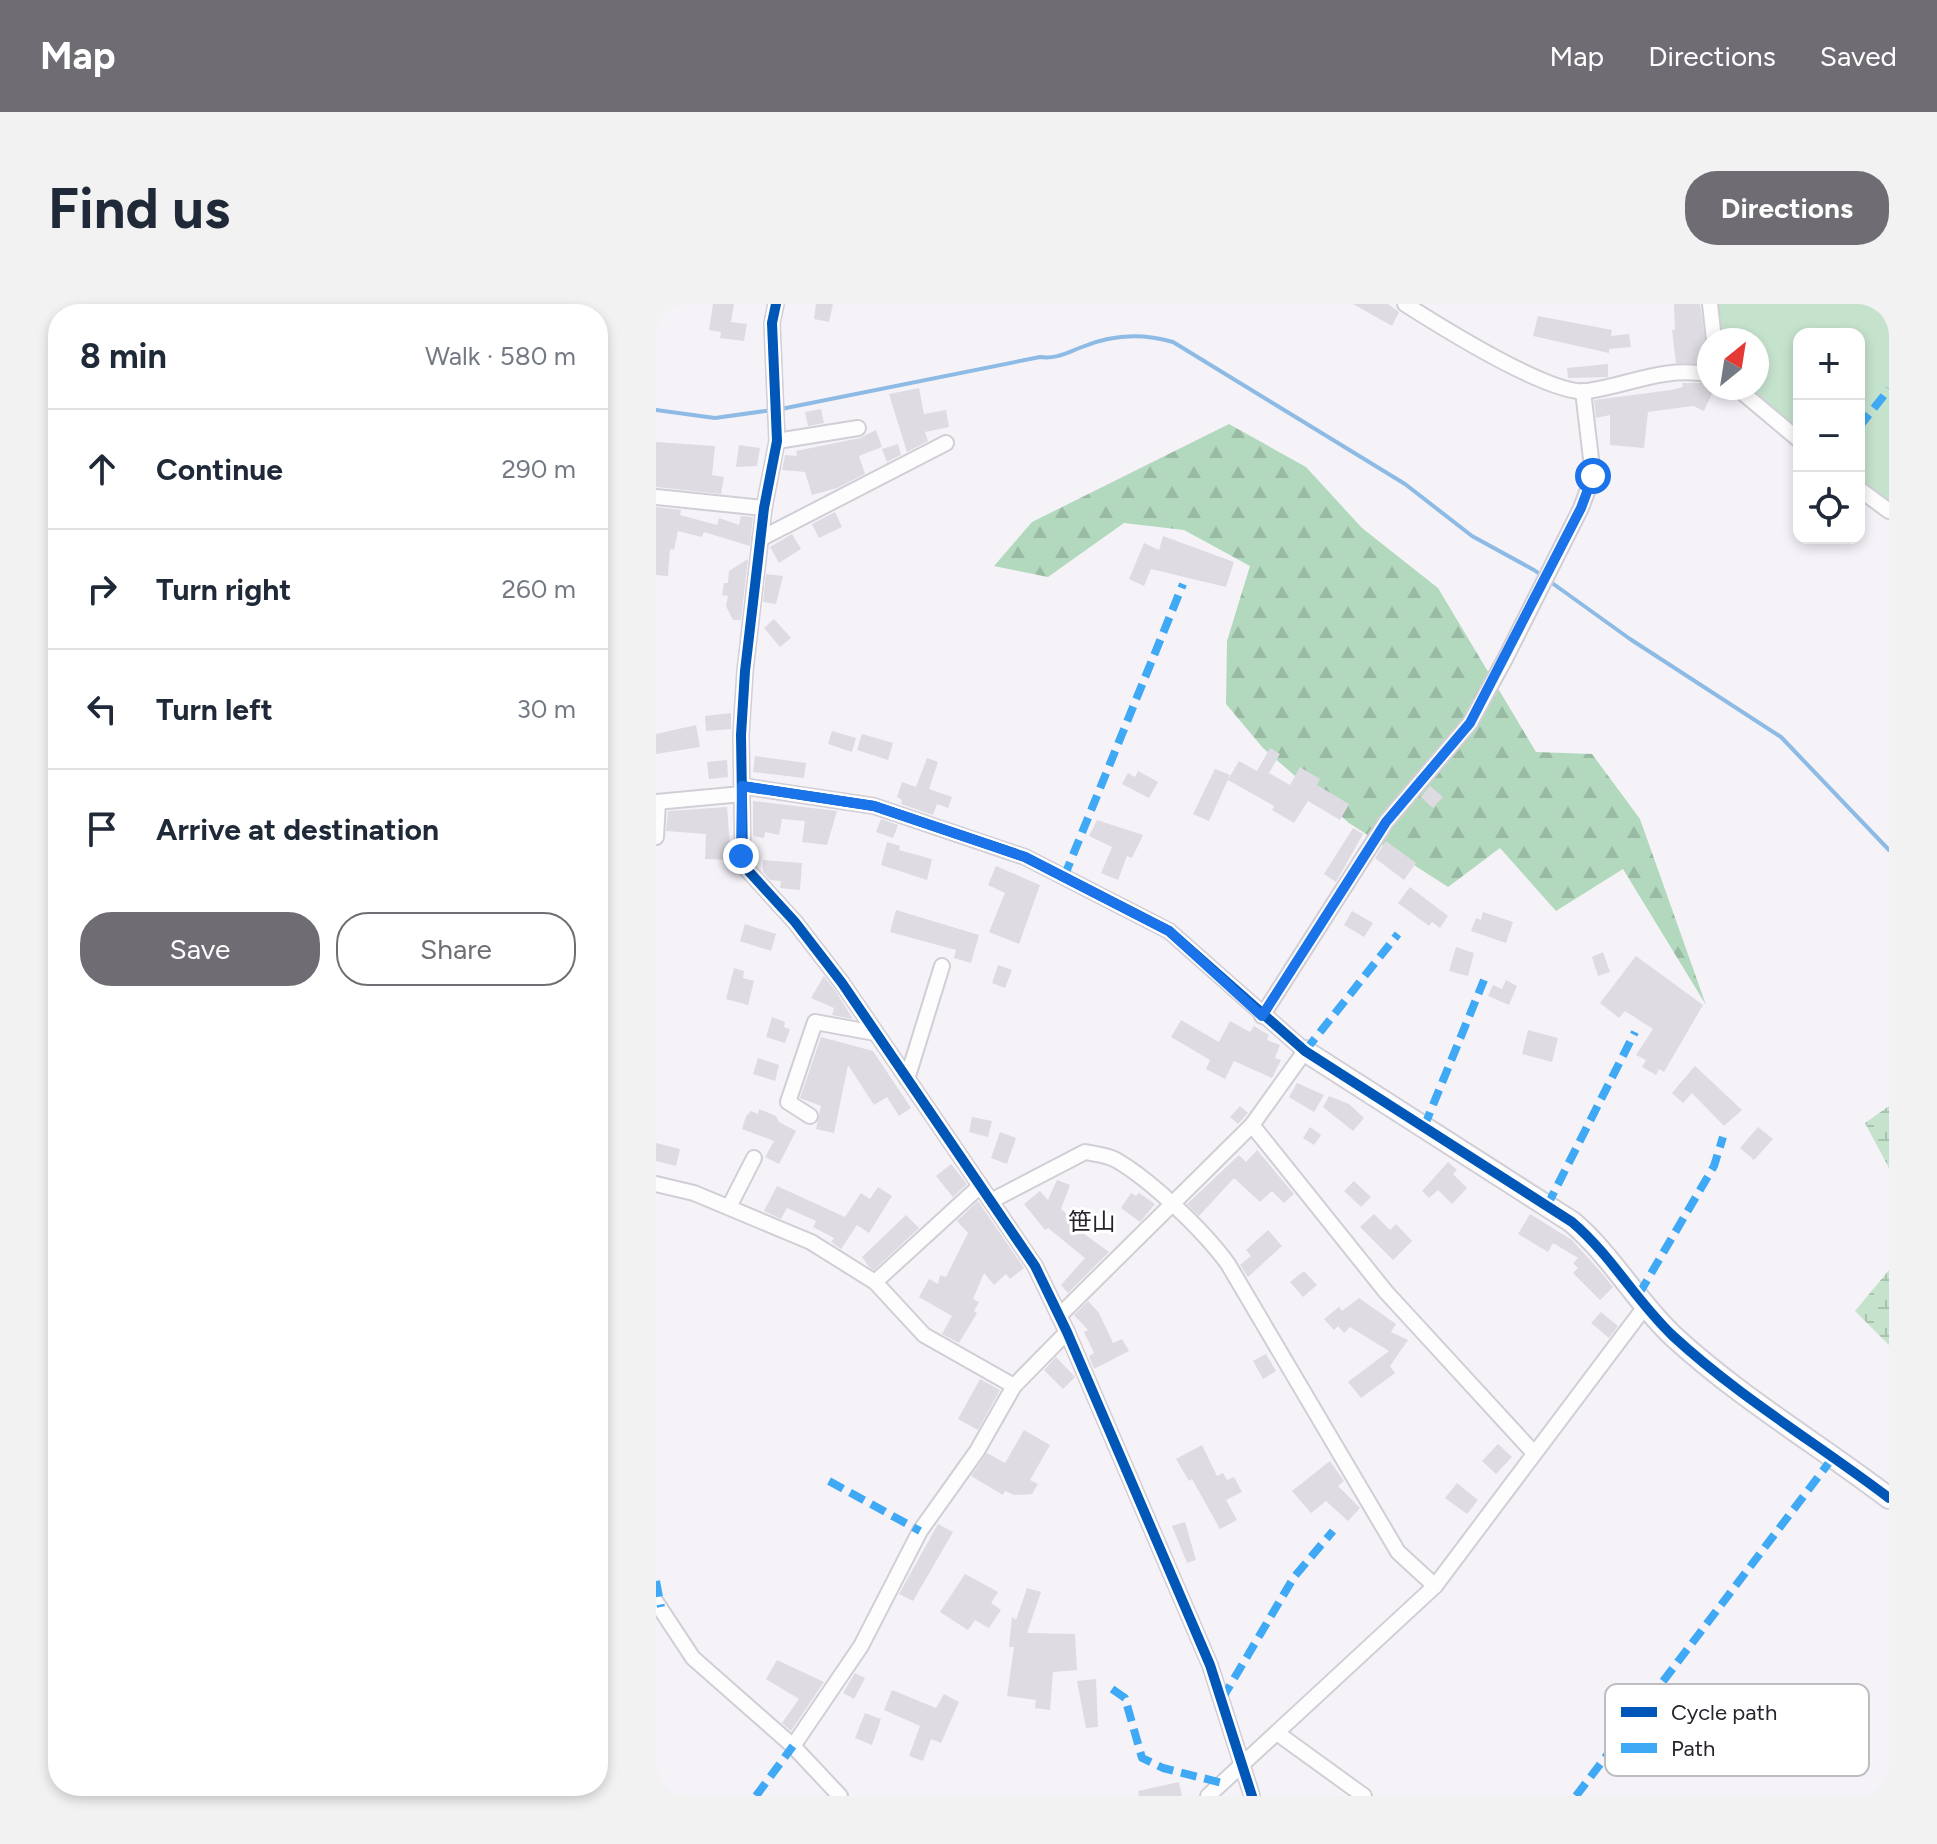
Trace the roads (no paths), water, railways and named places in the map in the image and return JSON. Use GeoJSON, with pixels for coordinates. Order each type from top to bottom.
{"type":"FeatureCollection","features":[{"type":"Feature","properties":{"kind":"street"},"geometry":{"type":"LineString","coordinates":[[776,304],[772,323],[777,441],[764,508],[745,671],[743,865],[795,922],[1035,1266],[1067,1332],[1210,1665],[1252,1796]]}},
{"type":"Feature","properties":{"kind":"street"},"geometry":{"type":"LineString","coordinates":[[1710,304],[1713,328]]}},
{"type":"Feature","properties":{"kind":"street"},"geometry":{"type":"LineString","coordinates":[[1408,305],[1506,362],[1551,383],[1583,391],[1679,370],[1697,372]]}},
{"type":"Feature","properties":{"kind":"street"},"geometry":{"type":"LineString","coordinates":[[1262,1016],[1386,822],[1470,723],[1505,659],[1581,508],[1593,476],[1583,391]]}},
{"type":"Feature","properties":{"kind":"street"},"geometry":{"type":"LineString","coordinates":[[1751,400],[1793,435]]}},
{"type":"Feature","properties":{"kind":"street"},"geometry":{"type":"LineString","coordinates":[[777,441],[858,428]]}},
{"type":"Feature","properties":{"kind":"street"},"geometry":{"type":"LineString","coordinates":[[760,539],[946,443]]}},
{"type":"Feature","properties":{"kind":"street"},"geometry":{"type":"LineString","coordinates":[[1865,493],[1889,511]]}},
{"type":"Feature","properties":{"kind":"street"},"geometry":{"type":"LineString","coordinates":[[656,497],[764,508]]}},
{"type":"Feature","properties":{"kind":"street"},"geometry":{"type":"LineString","coordinates":[[656,837],[657,802],[742,790],[874,806],[1025,857],[1169,931],[1305,1051],[1572,1222],[1597,1244],[1671,1334],[1710,1367],[1889,1498]]}},
{"type":"Feature","properties":{"kind":"street"},"geometry":{"type":"LineString","coordinates":[[907,1079],[942,966]]}},
{"type":"Feature","properties":{"kind":"street"},"geometry":{"type":"LineString","coordinates":[[810,1116],[788,1102],[815,1022],[875,1033]]}},
{"type":"Feature","properties":{"kind":"street"},"geometry":{"type":"LineString","coordinates":[[1059,1316],[1252,1125],[1305,1051]]}},
{"type":"Feature","properties":{"kind":"street"},"geometry":{"type":"LineString","coordinates":[[1252,1125],[1386,1292],[1533,1452]]}},
{"type":"Feature","properties":{"kind":"street"},"geometry":{"type":"LineString","coordinates":[[991,1201],[1085,1152],[1115,1159],[1172,1205],[1212,1242],[1228,1264],[1398,1552],[1435,1586]]}},
{"type":"Feature","properties":{"kind":"street"},"geometry":{"type":"LineString","coordinates":[[729,1207],[754,1158]]}},
{"type":"Feature","properties":{"kind":"street"},"geometry":{"type":"LineString","coordinates":[[656,1184],[694,1193],[811,1242],[875,1282],[924,1335],[1014,1386]]}},
{"type":"Feature","properties":{"kind":"street"},"geometry":{"type":"LineString","coordinates":[[875,1282],[980,1186]]}},
{"type":"Feature","properties":{"kind":"street"},"geometry":{"type":"LineString","coordinates":[[1208,1796],[1435,1586],[1647,1304]]}},
{"type":"Feature","properties":{"kind":"street"},"geometry":{"type":"LineString","coordinates":[[793,1746],[861,1646],[920,1531],[977,1451],[1014,1386],[1067,1332]]}},
{"type":"Feature","properties":{"kind":"street"},"geometry":{"type":"LineString","coordinates":[[656,1602],[693,1658],[793,1746],[840,1796]]}},
{"type":"Feature","properties":{"kind":"street"},"geometry":{"type":"LineString","coordinates":[[1277,1733],[1364,1796]]}},
{"type":"Feature","properties":{"kind":"waterway"},"geometry":{"type":"LineString","coordinates":[[781,409],[1057,356],[1116,337],[1139,336],[1173,342],[1405,484],[1472,536],[1534,570],[1630,639],[1781,737],[1889,850]]}},
{"type":"Feature","properties":{"kind":"waterway"},"geometry":{"type":"LineString","coordinates":[[656,410],[715,418],[772,410]]}},
{"type":"Feature","properties":{"kind":"district","name":"笹山"},"geometry":{"type":"Point","coordinates":[1092,1221]}}]}
